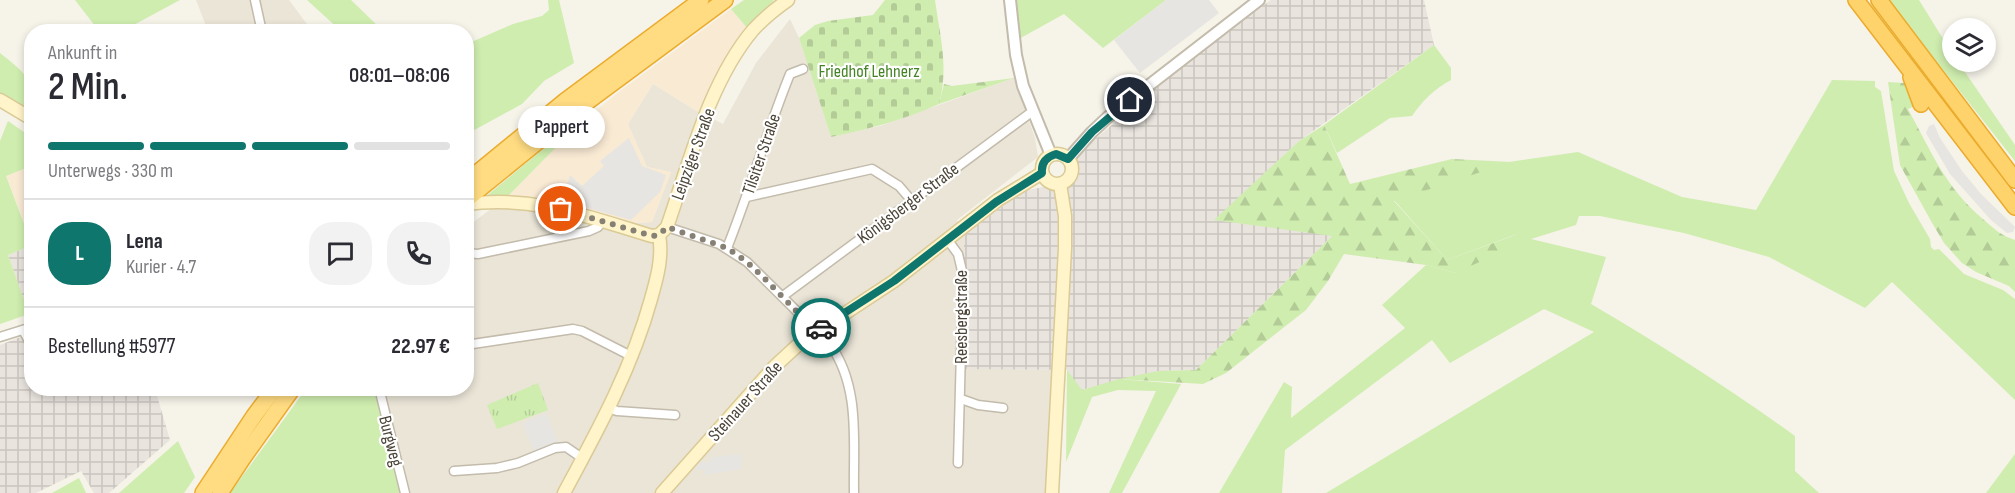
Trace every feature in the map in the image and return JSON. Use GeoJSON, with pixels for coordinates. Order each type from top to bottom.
{"type":"FeatureCollection","features":[{"type":"Feature","properties":{"kind":"highway"},"geometry":{"type":"LineString","coordinates":[[474,184],[565,101],[701,0]]}},
{"type":"Feature","properties":{"kind":"highway"},"geometry":{"type":"LineString","coordinates":[[474,185],[725,0]]}},
{"type":"Feature","properties":{"kind":"highway"},"geometry":{"type":"LineString","coordinates":[[1856,0],[2015,207]]}},
{"type":"Feature","properties":{"kind":"highway"},"geometry":{"type":"LineString","coordinates":[[1879,0],[2015,180]]}},
{"type":"Feature","properties":{"kind":"highway"},"geometry":{"type":"LineString","coordinates":[[1904,60],[1921,104]]}},
{"type":"Feature","properties":{"kind":"highway"},"geometry":{"type":"LineString","coordinates":[[203,493],[269,396]]}},
{"type":"Feature","properties":{"kind":"highway"},"geometry":{"type":"LineString","coordinates":[[220,493],[287,396]]}},
{"type":"Feature","properties":{"kind":"main road","name":"Leipziger Straße"},"geometry":{"type":"LineString","coordinates":[[564,493],[633,357],[658,272],[663,231],[697,137],[728,69],[754,29],[788,0]]}},
{"type":"Feature","properties":{"kind":"main road"},"geometry":{"type":"LineString","coordinates":[[0,100],[24,114]]}},
{"type":"Feature","properties":{"kind":"main road"},"geometry":{"type":"LineString","coordinates":[[1060,154],[1068,159],[1072,168],[1065,181],[1051,183],[1042,173],[1043,164],[1051,155],[1060,154]]}},
{"type":"Feature","properties":{"kind":"main road","name":"Steinauer Straße"},"geometry":{"type":"LineString","coordinates":[[665,492],[774,367],[816,331],[894,281],[996,202],[1042,173]]}},
{"type":"Feature","properties":{"kind":"main road"},"geometry":{"type":"LineString","coordinates":[[1052,493],[1065,248],[1065,216],[1060,183]]}},
{"type":"Feature","properties":{"kind":"main road"},"geometry":{"type":"LineString","coordinates":[[474,202],[516,201],[539,204],[603,220],[652,236],[663,231]]}},
{"type":"Feature","properties":{"kind":"street"},"geometry":{"type":"LineString","coordinates":[[255,0],[260,24]]}},
{"type":"Feature","properties":{"kind":"street"},"geometry":{"type":"LineString","coordinates":[[1010,0],[1019,70],[1051,155]]}},
{"type":"Feature","properties":{"kind":"street"},"geometry":{"type":"LineString","coordinates":[[1068,159],[1108,117],[1259,0]]}},
{"type":"Feature","properties":{"kind":"street","name":"Tilsiter Straße"},"geometry":{"type":"LineString","coordinates":[[727,248],[790,74],[804,69]]}},
{"type":"Feature","properties":{"kind":"street","name":"Königsberger Straße"},"geometry":{"type":"LineString","coordinates":[[783,296],[1033,111]]}},
{"type":"Feature","properties":{"kind":"street"},"geometry":{"type":"LineString","coordinates":[[747,197],[872,169],[899,186],[911,200]]}},
{"type":"Feature","properties":{"kind":"street"},"geometry":{"type":"LineString","coordinates":[[474,254],[589,231],[598,227],[603,220]]}},
{"type":"Feature","properties":{"kind":"street"},"geometry":{"type":"LineString","coordinates":[[663,231],[727,248],[747,262],[783,296],[840,357],[850,384],[852,397],[854,493]]}},
{"type":"Feature","properties":{"kind":"street","name":"Reesbergstraße"},"geometry":{"type":"LineString","coordinates":[[947,239],[958,254],[963,274],[958,463]]}},
{"type":"Feature","properties":{"kind":"street"},"geometry":{"type":"LineString","coordinates":[[474,344],[573,329],[582,331],[633,357]]}},
{"type":"Feature","properties":{"kind":"street"},"geometry":{"type":"LineString","coordinates":[[0,338],[24,330]]}},
{"type":"Feature","properties":{"kind":"street","name":"Burgweg"},"geometry":{"type":"LineString","coordinates":[[381,396],[405,493]]}},
{"type":"Feature","properties":{"kind":"street"},"geometry":{"type":"LineString","coordinates":[[961,399],[978,405],[1003,408]]}},
{"type":"Feature","properties":{"kind":"street"},"geometry":{"type":"LineString","coordinates":[[609,408],[617,411],[675,415]]}},
{"type":"Feature","properties":{"kind":"street"},"geometry":{"type":"LineString","coordinates":[[454,471],[507,466],[555,448],[566,447],[582,458]]}},
{"type":"Feature","properties":{"kind":"shaded area"},"geometry":{"type":"Polygon","coordinates":[[[196,0],[289,0],[307,24],[205,24],[196,0]]]}},
{"type":"Feature","properties":{"kind":"shaded area"},"geometry":{"type":"Polygon","coordinates":[[[1166,0],[1209,0],[1219,13],[1140,73],[1114,40],[1166,0]]]}},
{"type":"Feature","properties":{"kind":"shaded area"},"geometry":{"type":"Polygon","coordinates":[[[1271,0],[1424,0],[1434,45],[1299,141],[1215,220],[1333,235],[1196,370],[1158,371],[1081,390],[1067,370],[964,369],[964,235],[1023,191],[1068,182],[1075,175],[1077,155],[1180,66],[1271,0]]]}},
{"type":"Feature","properties":{"kind":"shaded area"},"geometry":{"type":"Polygon","coordinates":[[[731,9],[748,29],[703,115],[653,84],[628,124],[647,167],[671,172],[652,222],[636,223],[545,200],[508,196],[574,129],[619,92],[731,9]]]}},
{"type":"Feature","properties":{"kind":"shaded area"},"geometry":{"type":"Polygon","coordinates":[[[790,19],[799,38],[831,137],[880,126],[1014,78],[1035,138],[1038,157],[957,220],[964,235],[964,368],[1055,370],[1050,493],[409,493],[384,396],[474,396],[474,222],[508,196],[545,200],[636,223],[652,222],[671,172],[647,167],[628,124],[653,84],[723,124],[756,63],[790,19]]]}},
{"type":"Feature","properties":{"kind":"shaded area"},"geometry":{"type":"Polygon","coordinates":[[[1934,124],[1940,138],[1962,171],[1981,194],[2015,227],[2013,232],[2007,233],[1991,220],[1950,174],[1926,133],[1929,126],[1934,124]]]}},
{"type":"Feature","properties":{"kind":"shaded area"},"geometry":{"type":"Polygon","coordinates":[[[629,138],[642,166],[666,175],[660,192],[631,220],[591,209],[564,197],[570,175],[582,186],[604,166],[600,161],[629,138]]]}},
{"type":"Feature","properties":{"kind":"shaded area"},"geometry":{"type":"Polygon","coordinates":[[[24,169],[24,223],[6,175],[24,169]]]}},
{"type":"Feature","properties":{"kind":"shaded area"},"geometry":{"type":"Polygon","coordinates":[[[24,248],[24,300],[8,255],[24,248]]]}},
{"type":"Feature","properties":{"kind":"shaded area"},"geometry":{"type":"Polygon","coordinates":[[[24,336],[24,396],[157,396],[170,440],[109,493],[94,493],[81,471],[36,493],[0,493],[0,345],[24,336]]]}},
{"type":"Feature","properties":{"kind":"shaded area"},"geometry":{"type":"Polygon","coordinates":[[[546,413],[559,445],[536,455],[522,423],[546,413]]]}},
{"type":"Feature","properties":{"kind":"shaded area"},"geometry":{"type":"Polygon","coordinates":[[[741,454],[742,469],[703,475],[706,470],[695,470],[701,461],[707,463],[713,457],[741,454]]]}},
{"type":"Feature","properties":{"kind":"green space"},"geometry":{"type":"Polygon","coordinates":[[[75,0],[180,0],[135,24],[94,24],[75,0]]]}},
{"type":"Feature","properties":{"kind":"green space"},"geometry":{"type":"Polygon","coordinates":[[[307,0],[351,0],[376,24],[333,24],[307,0]]]}},
{"type":"Feature","properties":{"kind":"green space"},"geometry":{"type":"Polygon","coordinates":[[[548,0],[559,0],[574,63],[544,81],[522,104],[474,130],[474,41],[513,24],[542,16],[549,10],[548,0]]]}},
{"type":"Feature","properties":{"kind":"green space"},"geometry":{"type":"Polygon","coordinates":[[[744,0],[774,0],[748,29],[731,9],[744,0]]]}},
{"type":"Feature","properties":{"kind":"green space","name":"Friedhof Lehnerz"},"geometry":{"type":"Polygon","coordinates":[[[885,0],[935,0],[943,65],[939,104],[886,124],[831,137],[799,38],[815,25],[873,15],[885,0]]]}},
{"type":"Feature","properties":{"kind":"green space"},"geometry":{"type":"Polygon","coordinates":[[[1013,0],[1166,0],[1103,48],[1064,14],[1017,40],[1013,0]]]}},
{"type":"Feature","properties":{"kind":"green space"},"geometry":{"type":"Polygon","coordinates":[[[1888,0],[1919,0],[1942,37],[1942,68],[1888,0]]]}},
{"type":"Feature","properties":{"kind":"green space"},"geometry":{"type":"Polygon","coordinates":[[[1434,45],[1451,68],[1451,80],[1429,95],[1412,116],[1390,118],[1337,153],[1324,125],[1434,45]]]}},
{"type":"Feature","properties":{"kind":"green space"},"geometry":{"type":"Polygon","coordinates":[[[0,53],[24,75],[24,107],[0,93],[0,53]]]}},
{"type":"Feature","properties":{"kind":"green space"},"geometry":{"type":"Polygon","coordinates":[[[1945,72],[1965,72],[2015,145],[2015,161],[1945,72]]]}},
{"type":"Feature","properties":{"kind":"green space"},"geometry":{"type":"Polygon","coordinates":[[[1014,78],[939,104],[944,84],[952,86],[1014,78]]]}},
{"type":"Feature","properties":{"kind":"green space"},"geometry":{"type":"Polygon","coordinates":[[[1832,80],[1875,81],[1875,87],[1881,91],[1894,171],[1930,239],[1931,247],[1934,250],[1939,249],[1964,274],[2003,290],[2015,299],[2015,400],[1892,282],[1865,308],[1769,257],[1684,233],[1600,216],[1579,216],[1576,225],[1531,239],[1606,257],[1591,304],[1694,367],[1795,436],[1795,471],[1819,493],[1326,493],[1594,332],[1544,309],[1450,363],[1432,340],[1285,450],[1282,493],[1219,493],[1284,382],[1292,387],[1291,418],[1405,328],[1382,305],[1426,265],[1455,273],[1517,234],[1447,260],[1394,200],[1509,162],[1578,152],[1682,197],[1756,210],[1832,80]]]}},
{"type":"Feature","properties":{"kind":"green space"},"geometry":{"type":"Polygon","coordinates":[[[1888,82],[1904,83],[1917,105],[1908,109],[1940,169],[1959,195],[1995,229],[2015,240],[2015,292],[2009,286],[1976,272],[1962,263],[1944,243],[1900,165],[1888,82]]]}},
{"type":"Feature","properties":{"kind":"green space"},"geometry":{"type":"Polygon","coordinates":[[[8,121],[24,132],[24,169],[6,176],[24,224],[24,248],[8,255],[24,300],[24,316],[0,324],[0,141],[8,121]]]}},
{"type":"Feature","properties":{"kind":"green space"},"geometry":{"type":"Polygon","coordinates":[[[1324,125],[1350,184],[1452,159],[1511,162],[1394,201],[1447,260],[1518,234],[1524,242],[1455,273],[1426,265],[1344,254],[1328,281],[1306,310],[1226,373],[1203,384],[1119,379],[1158,371],[1196,370],[1332,236],[1214,220],[1299,141],[1324,125]]]}},
{"type":"Feature","properties":{"kind":"green space"},"geometry":{"type":"Polygon","coordinates":[[[571,126],[574,129],[508,196],[484,198],[571,126]]]}},
{"type":"Feature","properties":{"kind":"green space"},"geometry":{"type":"Polygon","coordinates":[[[1067,370],[1082,390],[1119,379],[1181,384],[1122,493],[1109,493],[1156,391],[1118,390],[1092,397],[1066,462],[1067,370]]]}},
{"type":"Feature","properties":{"kind":"green space"},"geometry":{"type":"Polygon","coordinates":[[[538,383],[548,410],[497,429],[487,405],[538,383]]]}},
{"type":"Feature","properties":{"kind":"green space"},"geometry":{"type":"Polygon","coordinates":[[[301,396],[379,396],[403,493],[230,493],[301,396]]]}},
{"type":"Feature","properties":{"kind":"green space"},"geometry":{"type":"Polygon","coordinates":[[[178,441],[195,477],[184,493],[119,493],[178,441]]]}},
{"type":"Feature","properties":{"kind":"green space"},"geometry":{"type":"Polygon","coordinates":[[[2015,454],[2015,493],[1986,493],[2015,454]]]}},
{"type":"Feature","properties":{"kind":"green space"},"geometry":{"type":"Polygon","coordinates":[[[79,478],[86,493],[52,493],[79,478]]]}},
{"type":"Feature","properties":{"kind":"way so far"},"geometry":{"type":"LineString","coordinates":[[561,209],[652,236],[659,235],[667,227],[719,244],[747,262],[816,331],[821,328]]}},
{"type":"Feature","properties":{"kind":"place","name":"Pappert"},"geometry":{"type":"Point","coordinates":[561,209]}},
{"type":"Feature","properties":{"kind":"route"},"geometry":{"type":"LineString","coordinates":[[821,328],[894,281],[996,202],[1042,173],[1043,164],[1051,155],[1060,154],[1068,159],[1092,132],[1130,100]]}}]}
